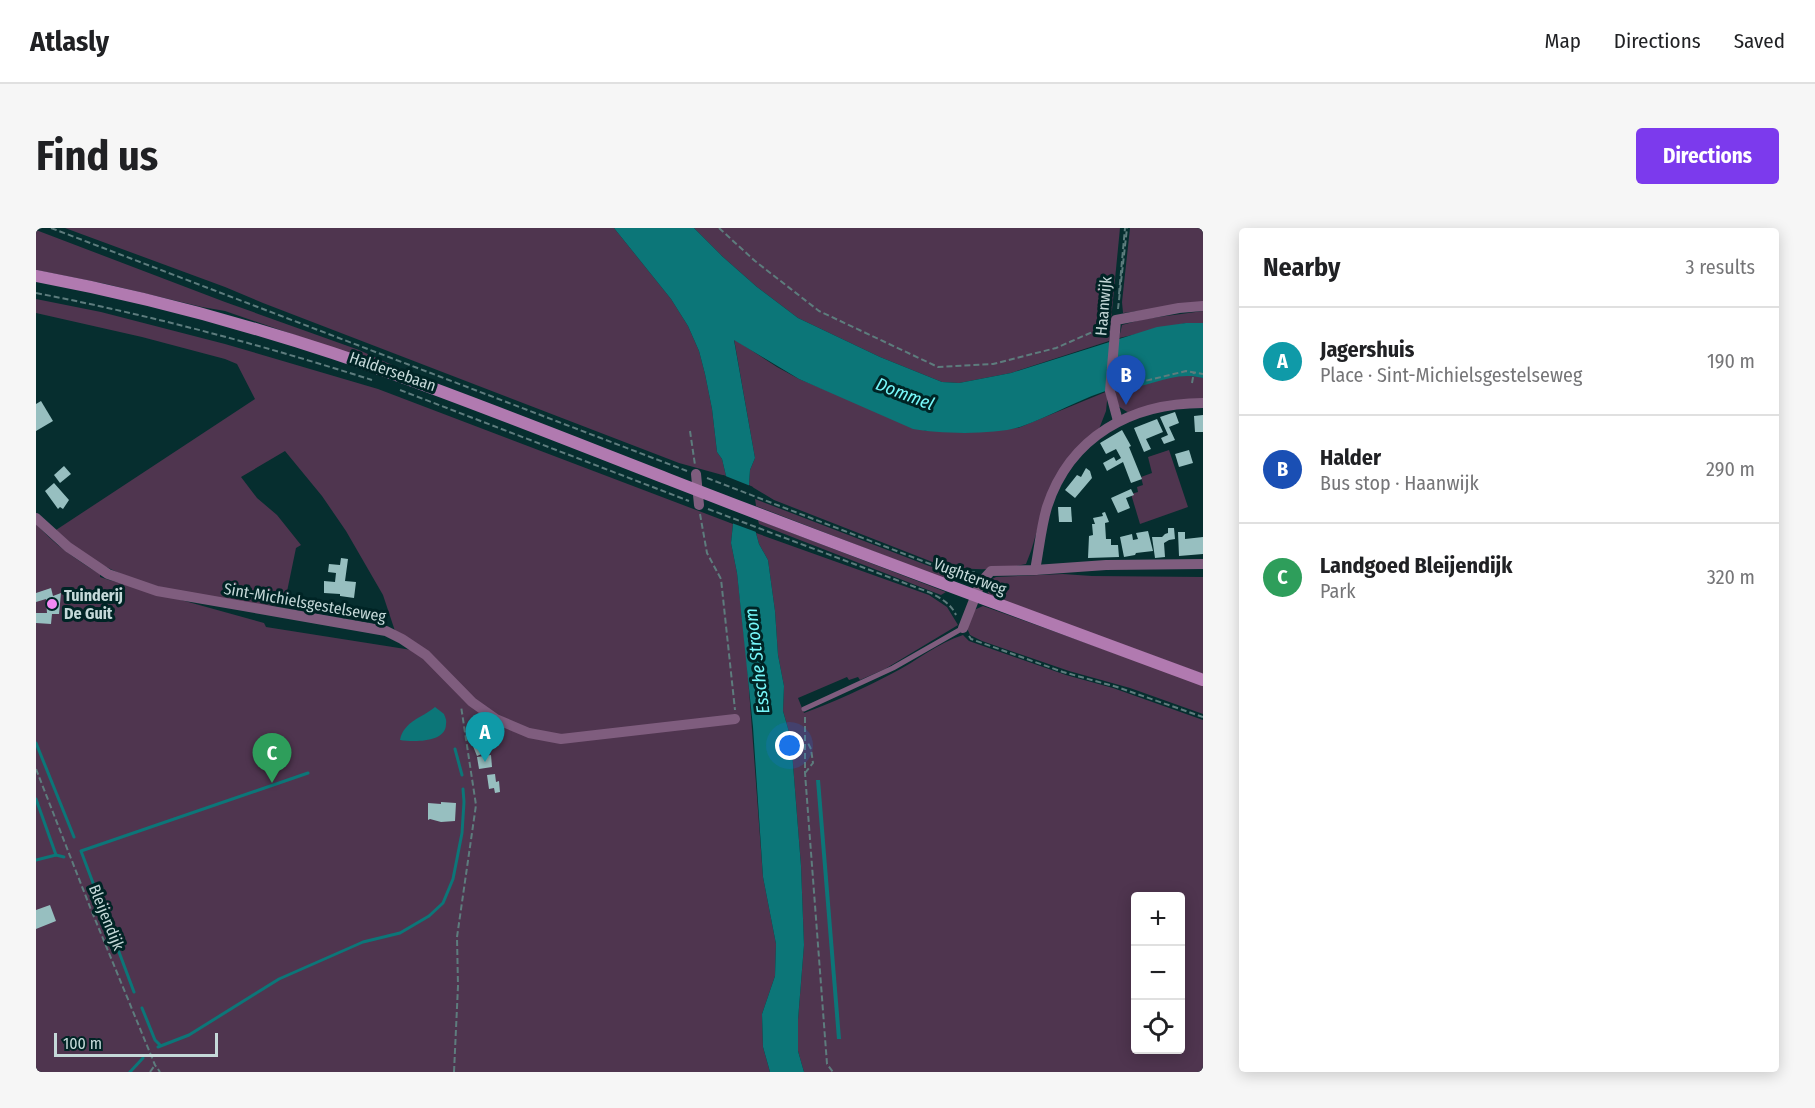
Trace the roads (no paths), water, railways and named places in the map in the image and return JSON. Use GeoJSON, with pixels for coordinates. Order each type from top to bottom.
{"type":"FeatureCollection","features":[{"type":"Feature","properties":{"kind":"main road","name":"Haldersebaan"},"geometry":{"type":"LineString","coordinates":[[36,276],[108,289],[307,345],[412,381],[726,501]]}},
{"type":"Feature","properties":{"kind":"main road","name":"Vughterweg"},"geometry":{"type":"LineString","coordinates":[[726,501],[974,596],[1203,680]]}},
{"type":"Feature","properties":{"kind":"street","name":"Haanwijk"},"geometry":{"type":"LineString","coordinates":[[1118,421],[1115,389],[1116,324],[1179,308],[1203,306]]}},
{"type":"Feature","properties":{"kind":"street"},"geometry":{"type":"LineString","coordinates":[[1035,570],[1046,510],[1060,477],[1091,440],[1118,421],[1160,406],[1203,403]]}},
{"type":"Feature","properties":{"kind":"street"},"geometry":{"type":"LineString","coordinates":[[696,474],[699,505]]}},
{"type":"Feature","properties":{"kind":"street","name":"Sint-Michielsgestelseweg"},"geometry":{"type":"LineString","coordinates":[[36,518],[68,547],[108,574],[157,591],[386,632],[402,639],[426,655],[472,702],[496,719],[529,733],[561,739],[735,718]]}},
{"type":"Feature","properties":{"kind":"street"},"geometry":{"type":"LineString","coordinates":[[963,628],[981,582],[991,572],[1106,565],[1203,564]]}},
{"type":"Feature","properties":{"kind":"lane"},"geometry":{"type":"LineString","coordinates":[[804,709],[893,668],[963,628]]}},
{"type":"Feature","properties":{"kind":"water"},"geometry":{"type":"Polygon","coordinates":[[[614,228],[694,228],[757,287],[798,318],[880,357],[942,382],[959,383],[1011,373],[1157,327],[1203,323],[1203,378],[1180,376],[1137,387],[1116,388],[1091,396],[1020,427],[982,432],[952,433],[913,429],[799,379],[734,340],[755,458],[750,470],[749,485],[756,533],[768,560],[778,655],[784,686],[783,711],[791,739],[801,866],[804,945],[798,1051],[804,1072],[770,1072],[763,1047],[762,1014],[775,976],[776,944],[763,877],[753,727],[737,573],[731,543],[733,524],[726,476],[722,459],[717,452],[705,374],[699,351],[688,326],[671,299],[614,228]]]}},
{"type":"Feature","properties":{"kind":"water"},"geometry":{"type":"Polygon","coordinates":[[[435,707],[444,714],[446,720],[445,730],[441,735],[428,740],[400,740],[409,724],[435,707]]]}},
{"type":"Feature","properties":{"kind":"water"},"geometry":{"type":"Polygon","coordinates":[[[816,780],[820,780],[841,1039],[837,1039],[816,780]]]}},
{"type":"Feature","properties":{"kind":"waterway"},"geometry":{"type":"LineString","coordinates":[[36,743],[74,837]]}},
{"type":"Feature","properties":{"kind":"waterway"},"geometry":{"type":"LineString","coordinates":[[455,749],[462,775]]}},
{"type":"Feature","properties":{"kind":"waterway"},"geometry":{"type":"LineString","coordinates":[[134,992],[81,851],[308,773]]}},
{"type":"Feature","properties":{"kind":"waterway"},"geometry":{"type":"LineString","coordinates":[[158,1047],[189,1035],[279,979],[363,942],[400,933],[429,916],[443,903],[453,879],[462,833],[463,789]]}},
{"type":"Feature","properties":{"kind":"waterway"},"geometry":{"type":"LineString","coordinates":[[36,799],[56,855],[36,860]]}},
{"type":"Feature","properties":{"kind":"waterway"},"geometry":{"type":"LineString","coordinates":[[56,855],[64,857]]}},
{"type":"Feature","properties":{"kind":"waterway"},"geometry":{"type":"LineString","coordinates":[[142,1008],[155,1040],[160,1045]]}},
{"type":"Feature","properties":{"kind":"waterway"},"geometry":{"type":"LineString","coordinates":[[130,1072],[143,1058]]}},
{"type":"Feature","properties":{"kind":"place","name":"Halder"},"geometry":{"type":"Point","coordinates":[1126,405]}},
{"type":"Feature","properties":{"kind":"place","name":"Tuinderij De Guit"},"geometry":{"type":"Point","coordinates":[52,604]}},
{"type":"Feature","properties":{"kind":"place","name":"Jagershuis"},"geometry":{"type":"Point","coordinates":[485,762]}},
{"type":"Feature","properties":{"kind":"place","name":"Landgoed Bleijendijk"},"geometry":{"type":"Point","coordinates":[272,783]}},
{"type":"Feature","properties":{"kind":"water label","name":"Dommel"},"geometry":{"type":"Point","coordinates":[905,394]}},
{"type":"Feature","properties":{"kind":"water label","name":"Essche Stroom"},"geometry":{"type":"Point","coordinates":[757,661]}}]}
